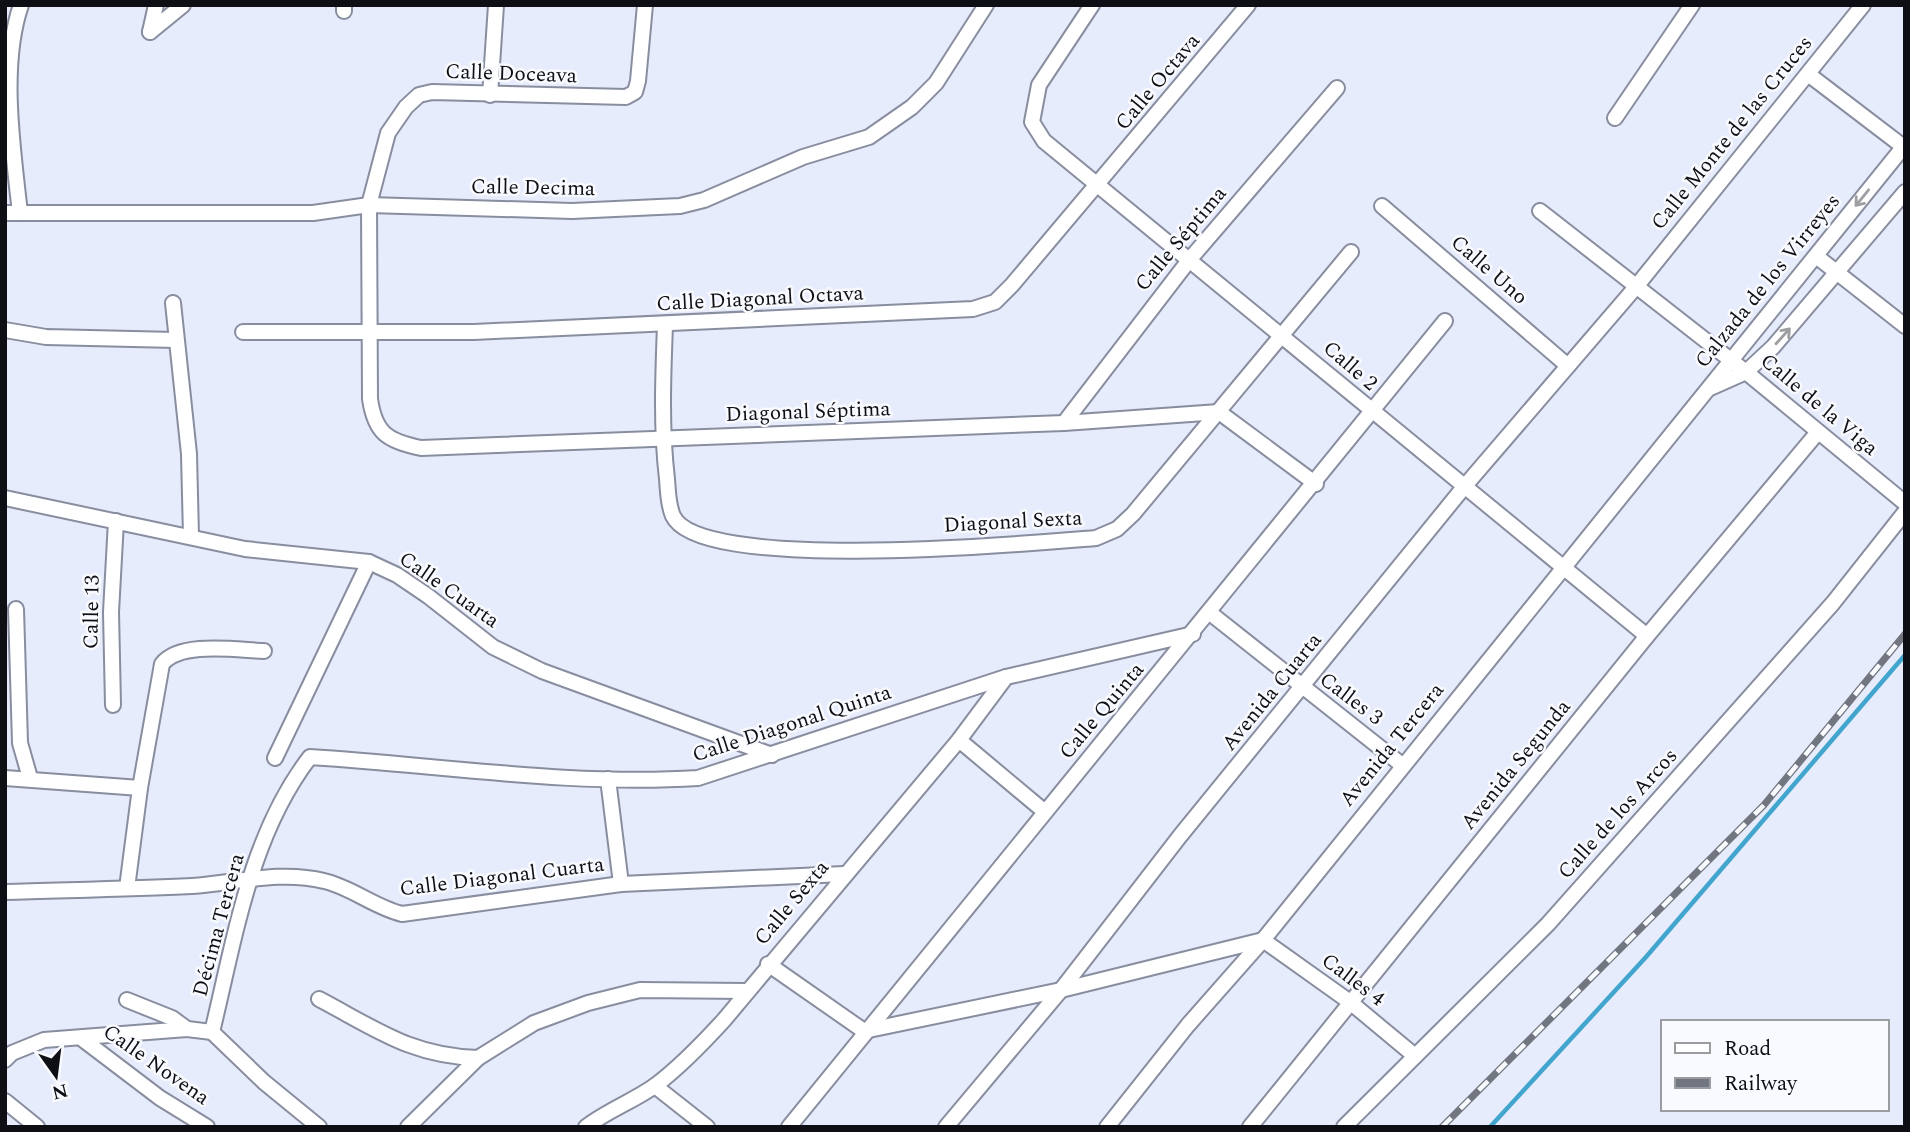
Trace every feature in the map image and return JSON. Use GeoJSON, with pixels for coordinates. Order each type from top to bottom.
{"type":"FeatureCollection","features":[{"type":"Feature","properties":{"kind":"street"},"geometry":{"type":"LineString","coordinates":[[20,213],[8,99],[9,43],[21,5]]}},
{"type":"Feature","properties":{"kind":"street"},"geometry":{"type":"LineString","coordinates":[[156,5],[150,32],[183,5]]}},
{"type":"Feature","properties":{"kind":"street"},"geometry":{"type":"LineString","coordinates":[[490,95],[496,5]]}},
{"type":"Feature","properties":{"kind":"street","name":"Calle Doceava"},"geometry":{"type":"LineString","coordinates":[[399,444],[374,422],[370,399],[369,205],[388,133],[406,107],[419,96],[442,92],[626,97],[635,92],[638,81],[645,5]]}},
{"type":"Feature","properties":{"kind":"street","name":"Calle Decima"},"geometry":{"type":"LineString","coordinates":[[5,213],[313,213],[369,205],[572,211],[680,206],[704,200],[765,172],[869,136],[880,129],[912,107],[936,83],[986,5]]}},
{"type":"Feature","properties":{"kind":"street","name":"Calle 2"},"geometry":{"type":"LineString","coordinates":[[1092,5],[1039,85],[1032,122],[1044,141],[1647,636]]}},
{"type":"Feature","properties":{"kind":"street","name":"Calle Octava"},"geometry":{"type":"LineString","coordinates":[[1100,185],[1248,5]]}},
{"type":"Feature","properties":{"kind":"street"},"geometry":{"type":"LineString","coordinates":[[1615,118],[1692,5]]}},
{"type":"Feature","properties":{"kind":"street","name":"Calle Monte de las Cruces"},"geometry":{"type":"LineString","coordinates":[[1635,288],[1863,5]]}},
{"type":"Feature","properties":{"kind":"street"},"geometry":{"type":"LineString","coordinates":[[1808,74],[1904,146]]}},
{"type":"Feature","properties":{"kind":"street","name":"Calle Séptima"},"geometry":{"type":"LineString","coordinates":[[1064,423],[1190,259],[1337,88]]}},
{"type":"Feature","properties":{"kind":"street","name":"Calzada de los Virreyes"},"geometry":{"type":"LineString","coordinates":[[1709,388],[1728,360],[1904,146]]}},
{"type":"Feature","properties":{"kind":"street","name":"Calle Diagonal Octava"},"geometry":{"type":"LineString","coordinates":[[243,332],[474,332],[972,309],[995,302],[1100,185]]}},
{"type":"Feature","properties":{"kind":"street","name":"Calzada de los Virreyes"},"geometry":{"type":"LineString","coordinates":[[1709,388],[1746,372],[1773,347],[1905,192]]}},
{"type":"Feature","properties":{"kind":"street","name":"Calle Uno"},"geometry":{"type":"LineString","coordinates":[[1382,206],[1568,366]]}},
{"type":"Feature","properties":{"kind":"street","name":"Calle de la Viga"},"geometry":{"type":"LineString","coordinates":[[1540,211],[1635,288],[1746,372],[1905,503]]}},
{"type":"Feature","properties":{"kind":"street","name":"Diagonal Sexta"},"geometry":{"type":"LineString","coordinates":[[663,439],[673,515],[688,530],[715,540],[779,551],[850,551],[1096,538],[1117,529],[1133,514],[1351,252]]}},
{"type":"Feature","properties":{"kind":"street"},"geometry":{"type":"LineString","coordinates":[[1816,256],[1905,326]]}},
{"type":"Feature","properties":{"kind":"street","name":"Avenida Cuarta"},"geometry":{"type":"LineString","coordinates":[[946,1127],[1061,990],[1180,836],[1464,487],[1635,288]]}},
{"type":"Feature","properties":{"kind":"street"},"geometry":{"type":"LineString","coordinates":[[173,303],[189,454],[191,536]]}},
{"type":"Feature","properties":{"kind":"street","name":"Calle Quinta"},"geometry":{"type":"LineString","coordinates":[[789,1127],[864,1031],[1316,484],[1445,321]]}},
{"type":"Feature","properties":{"kind":"street"},"geometry":{"type":"LineString","coordinates":[[663,439],[665,325]]}},
{"type":"Feature","properties":{"kind":"street"},"geometry":{"type":"LineString","coordinates":[[5,330],[46,337],[176,341]]}},
{"type":"Feature","properties":{"kind":"street","name":"Avenida Tercera"},"geometry":{"type":"LineString","coordinates":[[1111,1122],[1188,1025],[1264,940],[1402,765],[1709,388]]}},
{"type":"Feature","properties":{"kind":"street"},"geometry":{"type":"LineString","coordinates":[[1219,412],[1316,484]]}},
{"type":"Feature","properties":{"kind":"street","name":"Diagonal Séptima"},"geometry":{"type":"LineString","coordinates":[[399,444],[421,448],[663,439],[1064,423],[1219,412]]}},
{"type":"Feature","properties":{"kind":"street","name":"Avenida Segunda"},"geometry":{"type":"LineString","coordinates":[[1250,1127],[1647,636],[1818,432]]}},
{"type":"Feature","properties":{"kind":"street","name":"Calle Cuarta"},"geometry":{"type":"LineString","coordinates":[[5,498],[245,549],[369,562],[397,575],[428,596],[493,647],[542,671],[772,755]]}},
{"type":"Feature","properties":{"kind":"street","name":"Calle de los Arcos"},"geometry":{"type":"LineString","coordinates":[[1344,1127],[1548,924],[1833,603],[1905,512]]}},
{"type":"Feature","properties":{"kind":"street","name":"Calle 13"},"geometry":{"type":"LineString","coordinates":[[113,705],[111,612],[116,521]]}},
{"type":"Feature","properties":{"kind":"street"},"geometry":{"type":"LineString","coordinates":[[275,758],[369,562]]}},
{"type":"Feature","properties":{"kind":"street"},"geometry":{"type":"LineString","coordinates":[[16,609],[20,743],[30,778]]}},
{"type":"Feature","properties":{"kind":"street","name":"Calles 3"},"geometry":{"type":"LineString","coordinates":[[1210,613],[1302,689],[1402,765]]}},
{"type":"Feature","properties":{"kind":"street","name":"Calle Diagonal Quinta"},"geometry":{"type":"LineString","coordinates":[[310,757],[608,779],[698,778],[1006,677],[1193,634]]}},
{"type":"Feature","properties":{"kind":"street"},"geometry":{"type":"LineString","coordinates":[[127,888],[140,788],[162,664],[170,654],[184,650],[264,650]]}},
{"type":"Feature","properties":{"kind":"street","name":"Calle Sexta"},"geometry":{"type":"LineString","coordinates":[[586,1127],[604,1112],[655,1086],[694,1052],[959,740],[1006,677]]}},
{"type":"Feature","properties":{"kind":"street"},"geometry":{"type":"LineString","coordinates":[[959,740],[1045,812]]}},
{"type":"Feature","properties":{"kind":"street","name":"Décima Tercera"},"geometry":{"type":"LineString","coordinates":[[212,1032],[250,878],[287,788],[310,757]]}},
{"type":"Feature","properties":{"kind":"street"},"geometry":{"type":"LineString","coordinates":[[5,778],[140,788]]}},
{"type":"Feature","properties":{"kind":"street"},"geometry":{"type":"LineString","coordinates":[[608,779],[621,884]]}},
{"type":"Feature","properties":{"kind":"street","name":"Calle Diagonal Cuarta"},"geometry":{"type":"LineString","coordinates":[[5,891],[195,886],[250,878],[326,881],[382,909],[402,914],[621,884],[844,874]]}},
{"type":"Feature","properties":{"kind":"street"},"geometry":{"type":"LineString","coordinates":[[768,964],[864,1031],[1061,990],[1264,940]]}},
{"type":"Feature","properties":{"kind":"street","name":"Calles 4"},"geometry":{"type":"LineString","coordinates":[[1264,940],[1350,1002],[1415,1056]]}},
{"type":"Feature","properties":{"kind":"street"},"geometry":{"type":"LineString","coordinates":[[408,1127],[478,1058],[534,1023],[588,1003],[640,990],[746,991]]}},
{"type":"Feature","properties":{"kind":"street"},"geometry":{"type":"LineString","coordinates":[[319,999],[413,1048],[448,1057],[478,1058]]}},
{"type":"Feature","properties":{"kind":"street"},"geometry":{"type":"LineString","coordinates":[[127,1000],[172,1018],[187,1029]]}},
{"type":"Feature","properties":{"kind":"street"},"geometry":{"type":"LineString","coordinates":[[5,1060],[12,1053],[44,1040],[187,1029],[212,1032],[264,1082],[319,1127]]}},
{"type":"Feature","properties":{"kind":"street","name":"Calle Novena"},"geometry":{"type":"LineString","coordinates":[[81,1038],[160,1098],[207,1127]]}},
{"type":"Feature","properties":{"kind":"street"},"geometry":{"type":"LineString","coordinates":[[655,1086],[707,1127]]}},
{"type":"Feature","properties":{"kind":"street"},"geometry":{"type":"LineString","coordinates":[[5,1101],[37,1127]]}},
{"type":"Feature","properties":{"kind":"street"},"geometry":{"type":"LineString","coordinates":[[1111,1122],[1128,1127]]}},
{"type":"Feature","properties":{"kind":"waterway"},"geometry":{"type":"LineString","coordinates":[[1490,1127],[1646,957],[1905,655]]}},
{"type":"Feature","properties":{"kind":"railway"},"geometry":{"type":"LineString","coordinates":[[1442,1127],[1764,805],[1905,634]]}}]}
